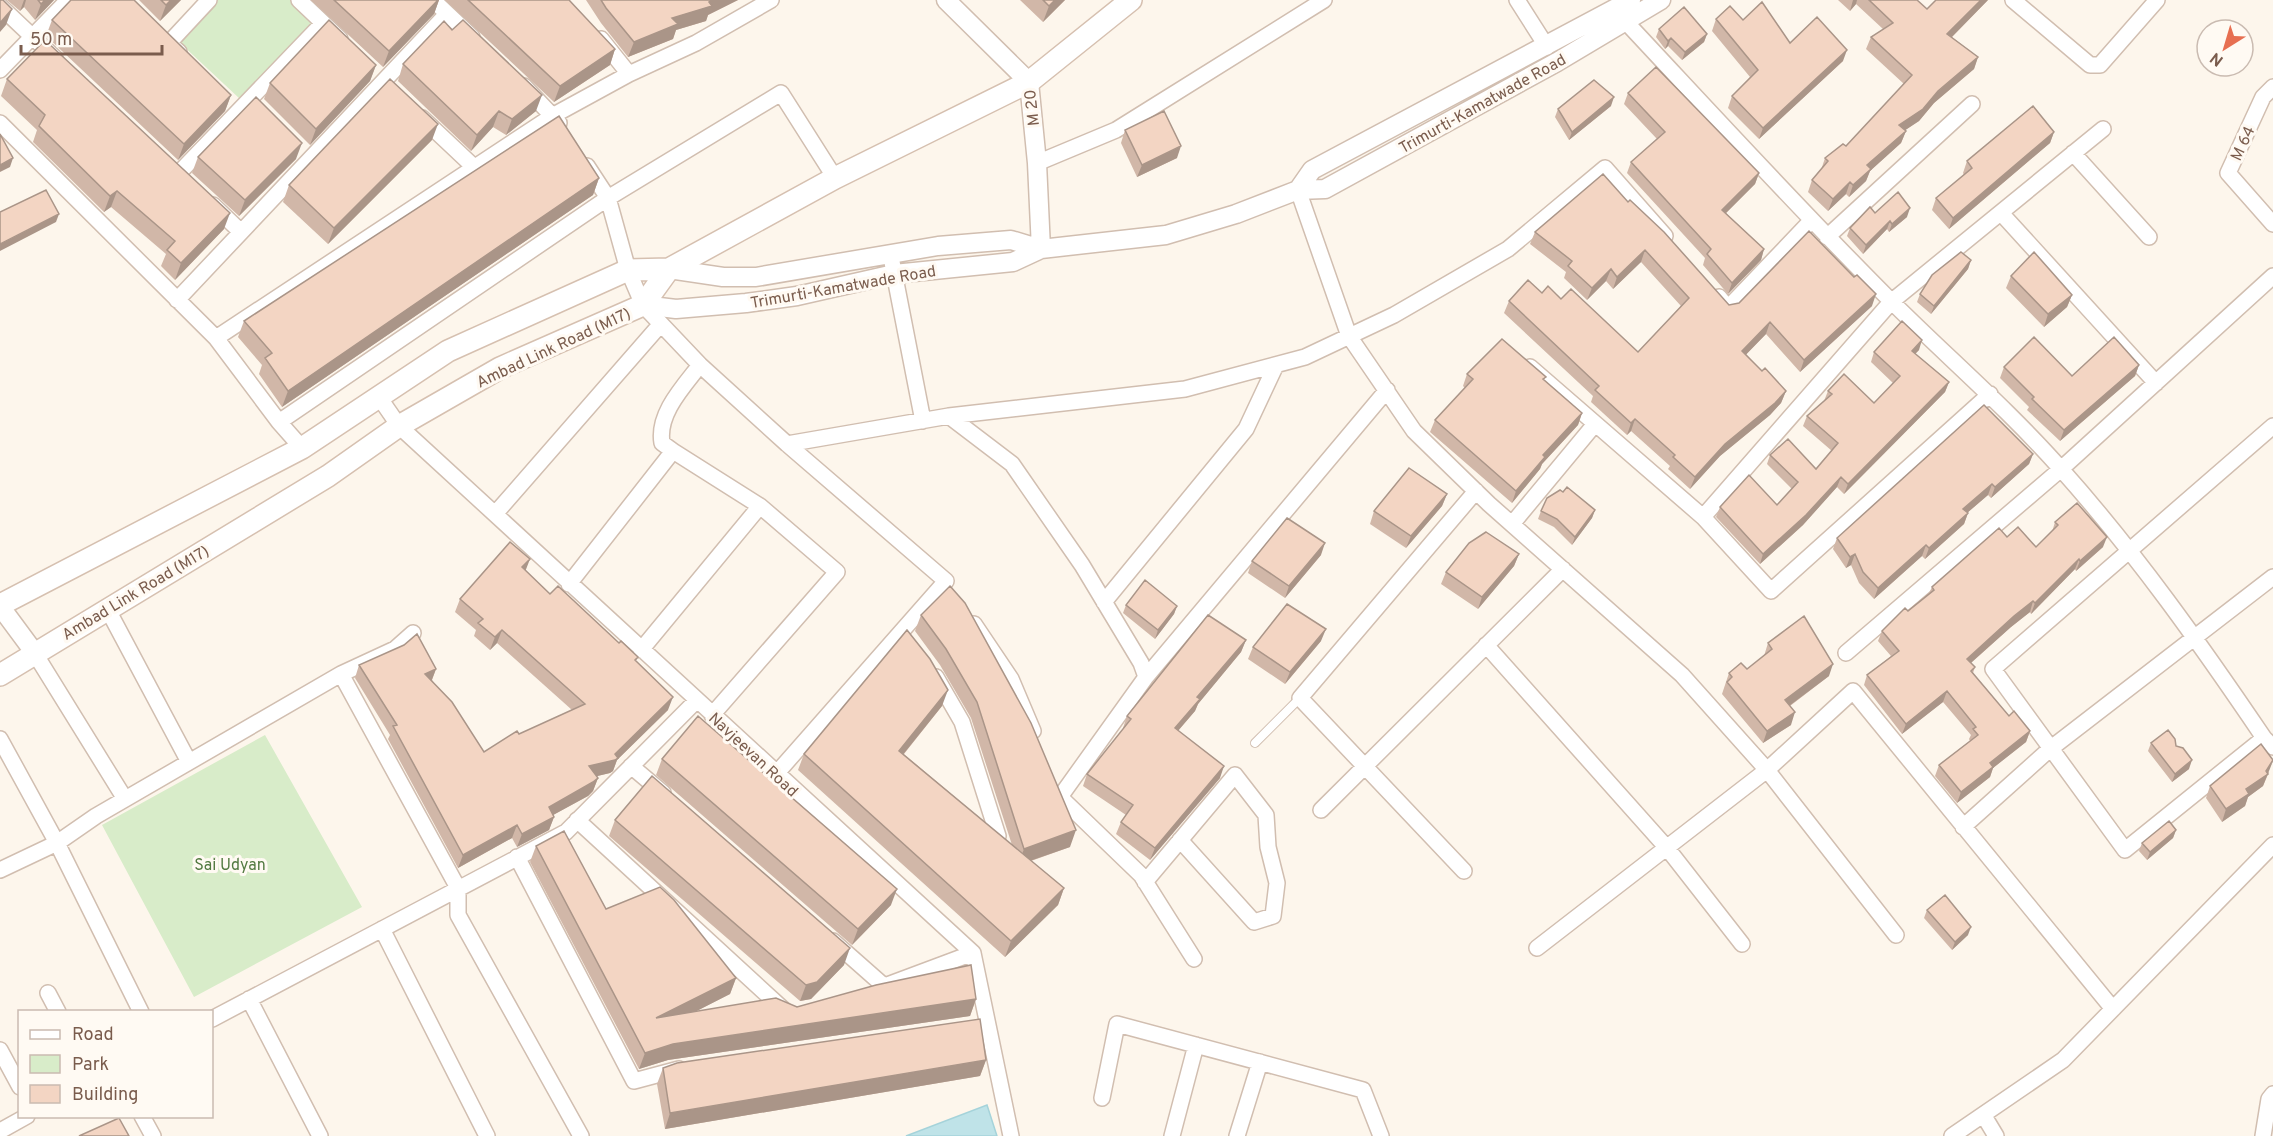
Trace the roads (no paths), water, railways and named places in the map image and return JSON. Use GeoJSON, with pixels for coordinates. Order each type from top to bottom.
{"type":"FeatureCollection","features":[{"type":"Feature","properties":{"kind":"main road","name":"Ambad Link Road (M17)"},"geometry":{"type":"LineString","coordinates":[[0,675],[34,652],[108,610],[328,476],[399,426],[500,368],[643,305],[669,268],[835,178],[1029,82],[1131,0]]}},
{"type":"Feature","properties":{"kind":"main road"},"geometry":{"type":"LineString","coordinates":[[0,605],[302,448],[448,351],[628,270],[669,268]]}},
{"type":"Feature","properties":{"kind":"street"},"geometry":{"type":"LineString","coordinates":[[0,70],[68,0]]}},
{"type":"Feature","properties":{"kind":"street"},"geometry":{"type":"LineString","coordinates":[[169,43],[209,0]]}},
{"type":"Feature","properties":{"kind":"street"},"geometry":{"type":"LineString","coordinates":[[299,0],[349,48]]}},
{"type":"Feature","properties":{"kind":"street"},"geometry":{"type":"LineString","coordinates":[[433,0],[480,45]]}},
{"type":"Feature","properties":{"kind":"street"},"geometry":{"type":"LineString","coordinates":[[216,338],[554,114],[629,74],[696,43],[771,0]]}},
{"type":"Feature","properties":{"kind":"street","name":"M 20"},"geometry":{"type":"LineString","coordinates":[[946,0],[1029,82],[1037,163],[1041,249]]}},
{"type":"Feature","properties":{"kind":"street"},"geometry":{"type":"LineString","coordinates":[[1037,163],[1116,130],[1324,0]]}},
{"type":"Feature","properties":{"kind":"street"},"geometry":{"type":"LineString","coordinates":[[1517,0],[1547,47]]}},
{"type":"Feature","properties":{"kind":"street","name":"Trimurti-Kamatwade Road"},"geometry":{"type":"LineString","coordinates":[[1298,189],[1312,170],[1547,47],[1625,10],[1661,0]]}},
{"type":"Feature","properties":{"kind":"street"},"geometry":{"type":"LineString","coordinates":[[2013,0],[2090,65],[2100,65],[2157,0]]}},
{"type":"Feature","properties":{"kind":"street"},"geometry":{"type":"LineString","coordinates":[[0,6],[31,38],[67,69]]}},
{"type":"Feature","properties":{"kind":"street"},"geometry":{"type":"LineString","coordinates":[[1625,10],[1811,221],[1891,302],[1990,394],[2061,469],[2129,552],[2196,638],[2268,743],[2125,850],[1993,669],[2129,552],[2273,426]]}},
{"type":"Feature","properties":{"kind":"street","name":"Trimurti-Kamatwade Road"},"geometry":{"type":"LineString","coordinates":[[643,305],[676,309],[764,301],[894,274],[1013,262],[1041,249],[1166,235],[1236,214],[1298,189],[1325,189],[1625,10]]}},
{"type":"Feature","properties":{"kind":"street"},"geometry":{"type":"LineString","coordinates":[[177,300],[241,232],[306,155],[384,81],[447,14]]}},
{"type":"Feature","properties":{"kind":"street"},"geometry":{"type":"LineString","coordinates":[[179,172],[323,23]]}},
{"type":"Feature","properties":{"kind":"street"},"geometry":{"type":"LineString","coordinates":[[155,29],[193,66]]}},
{"type":"Feature","properties":{"kind":"street"},"geometry":{"type":"LineString","coordinates":[[593,30],[629,74]]}},
{"type":"Feature","properties":{"kind":"street"},"geometry":{"type":"LineString","coordinates":[[513,76],[554,114],[566,133]]}},
{"type":"Feature","properties":{"kind":"street","name":"M 64"},"geometry":{"type":"LineString","coordinates":[[2273,87],[2263,97],[2228,173],[2273,224]]}},
{"type":"Feature","properties":{"kind":"street"},"geometry":{"type":"LineString","coordinates":[[279,422],[608,198],[781,93],[835,178]]}},
{"type":"Feature","properties":{"kind":"street"},"geometry":{"type":"LineString","coordinates":[[1827,237],[1972,104]]}},
{"type":"Feature","properties":{"kind":"street"},"geometry":{"type":"LineString","coordinates":[[408,105],[474,168]]}},
{"type":"Feature","properties":{"kind":"street"},"geometry":{"type":"LineString","coordinates":[[0,123],[216,338],[279,422],[302,448]]}},
{"type":"Feature","properties":{"kind":"street"},"geometry":{"type":"LineString","coordinates":[[1703,517],[1891,302],[2103,129]]}},
{"type":"Feature","properties":{"kind":"street"},"geometry":{"type":"LineString","coordinates":[[578,152],[608,198],[628,270],[643,305],[660,325],[700,365],[787,444],[949,586],[902,631],[776,774]]}},
{"type":"Feature","properties":{"kind":"street"},"geometry":{"type":"LineString","coordinates":[[2073,153],[2149,237]]}},
{"type":"Feature","properties":{"kind":"street"},"geometry":{"type":"LineString","coordinates":[[787,444],[949,416],[1185,389],[1305,357],[1394,315],[1508,249],[1605,168],[1674,247]]}},
{"type":"Feature","properties":{"kind":"street"},"geometry":{"type":"LineString","coordinates":[[1298,189],[1349,336],[1414,431],[1512,524],[1682,675],[1767,770],[1896,935]]}},
{"type":"Feature","properties":{"kind":"street"},"geometry":{"type":"LineString","coordinates":[[202,195],[241,232]]}},
{"type":"Feature","properties":{"kind":"street"},"geometry":{"type":"LineString","coordinates":[[2001,213],[2156,383]]}},
{"type":"Feature","properties":{"kind":"street"},"geometry":{"type":"LineString","coordinates":[[1705,282],[1728,308],[1811,221]]}},
{"type":"Feature","properties":{"kind":"street","name":"Trimurti-Kamatwade Road"},"geometry":{"type":"LineString","coordinates":[[669,268],[723,277],[756,277],[890,254],[1011,240],[1041,249]]}},
{"type":"Feature","properties":{"kind":"street"},"geometry":{"type":"LineString","coordinates":[[890,254],[923,421]]}},
{"type":"Feature","properties":{"kind":"street"},"geometry":{"type":"LineString","coordinates":[[1846,653],[2061,469],[2273,276]]}},
{"type":"Feature","properties":{"kind":"street"},"geometry":{"type":"LineString","coordinates":[[495,514],[660,325]]}},
{"type":"Feature","properties":{"kind":"street"},"geometry":{"type":"LineString","coordinates":[[1519,357],[1703,517],[1771,591],[1990,394]]}},
{"type":"Feature","properties":{"kind":"street"},"geometry":{"type":"LineString","coordinates":[[700,365],[682,388],[663,423],[660,433],[662,443],[760,506],[837,572],[712,715]]}},
{"type":"Feature","properties":{"kind":"street"},"geometry":{"type":"LineString","coordinates":[[1104,602],[1245,429],[1276,365]]}},
{"type":"Feature","properties":{"kind":"street"},"geometry":{"type":"LineString","coordinates":[[1060,797],[1146,677],[1387,390]]}},
{"type":"Feature","properties":{"kind":"street","name":"Navjeevan Road"},"geometry":{"type":"LineString","coordinates":[[379,396],[399,426],[973,953]]}},
{"type":"Feature","properties":{"kind":"street"},"geometry":{"type":"LineString","coordinates":[[949,416],[1012,464],[1104,602],[1142,663],[1146,677]]}},
{"type":"Feature","properties":{"kind":"street"},"geometry":{"type":"LineString","coordinates":[[1512,524],[1595,424]]}},
{"type":"Feature","properties":{"kind":"street"},"geometry":{"type":"LineString","coordinates":[[569,584],[673,451]]}},
{"type":"Feature","properties":{"kind":"street"},"geometry":{"type":"LineString","coordinates":[[1464,871],[1300,698],[1476,491]]}},
{"type":"Feature","properties":{"kind":"street"},"geometry":{"type":"LineString","coordinates":[[641,650],[760,506]]}},
{"type":"Feature","properties":{"kind":"street"},"geometry":{"type":"LineString","coordinates":[[1321,810],[1563,568]]}},
{"type":"Feature","properties":{"kind":"street"},"geometry":{"type":"LineString","coordinates":[[1963,827],[2050,749],[2273,577]]}},
{"type":"Feature","properties":{"kind":"street"},"geometry":{"type":"LineString","coordinates":[[0,605],[34,652],[125,799]]}},
{"type":"Feature","properties":{"kind":"street"},"geometry":{"type":"LineString","coordinates":[[108,610],[189,762]]}},
{"type":"Feature","properties":{"kind":"street"},"geometry":{"type":"LineString","coordinates":[[965,611],[1011,679],[1038,743]]}},
{"type":"Feature","properties":{"kind":"street"},"geometry":{"type":"LineString","coordinates":[[902,631],[914,647]]}},
{"type":"Feature","properties":{"kind":"street"},"geometry":{"type":"LineString","coordinates":[[0,870],[57,843],[125,799],[341,674],[395,650],[413,633]]}},
{"type":"Feature","properties":{"kind":"street"},"geometry":{"type":"LineString","coordinates":[[1486,645],[1667,848],[1742,944]]}},
{"type":"Feature","properties":{"kind":"street"},"geometry":{"type":"LineString","coordinates":[[926,662],[962,722],[998,836]]}},
{"type":"Feature","properties":{"kind":"street"},"geometry":{"type":"LineString","coordinates":[[341,674],[458,888],[458,915],[580,1136]]}},
{"type":"Feature","properties":{"kind":"street"},"geometry":{"type":"LineString","coordinates":[[1537,948],[1767,770],[1853,691],[2113,1009]]}},
{"type":"Feature","properties":{"kind":"street"},"geometry":{"type":"LineString","coordinates":[[213,1018],[566,832],[696,701]]}},
{"type":"Feature","properties":{"kind":"street"},"geometry":{"type":"LineString","coordinates":[[0,739],[57,843],[140,1010]]}},
{"type":"Feature","properties":{"kind":"street"},"geometry":{"type":"LineString","coordinates":[[632,766],[676,805]]}},
{"type":"Feature","properties":{"kind":"street"},"geometry":{"type":"LineString","coordinates":[[1051,775],[1060,797],[1145,882],[1194,959]]}},
{"type":"Feature","properties":{"kind":"street"},"geometry":{"type":"LineString","coordinates":[[1145,882],[1180,840],[1235,775],[1266,815],[1268,848],[1276,883],[1273,915],[1254,922],[1180,840]]}},
{"type":"Feature","properties":{"kind":"street"},"geometry":{"type":"LineString","coordinates":[[577,820],[789,1014],[799,1012]]}},
{"type":"Feature","properties":{"kind":"street"},"geometry":{"type":"LineString","coordinates":[[1952,1136],[2063,1060],[2273,845]]}},
{"type":"Feature","properties":{"kind":"street"},"geometry":{"type":"LineString","coordinates":[[517,857],[634,1081],[669,1070],[693,1067]]}},
{"type":"Feature","properties":{"kind":"street"},"geometry":{"type":"LineString","coordinates":[[382,929],[488,1136]]}},
{"type":"Feature","properties":{"kind":"street"},"geometry":{"type":"LineString","coordinates":[[821,931],[884,986]]}},
{"type":"Feature","properties":{"kind":"street"},"geometry":{"type":"LineString","coordinates":[[866,992],[973,953],[981,1024],[1011,1136]]}},
{"type":"Feature","properties":{"kind":"street"},"geometry":{"type":"LineString","coordinates":[[48,993],[57,1010]]}},
{"type":"Feature","properties":{"kind":"street"},"geometry":{"type":"LineString","coordinates":[[249,999],[320,1136]]}},
{"type":"Feature","properties":{"kind":"street"},"geometry":{"type":"LineString","coordinates":[[1102,1098],[1117,1024],[1363,1090],[1381,1136]]}},
{"type":"Feature","properties":{"kind":"street"},"geometry":{"type":"LineString","coordinates":[[1172,1136],[1196,1045]]}},
{"type":"Feature","properties":{"kind":"street"},"geometry":{"type":"LineString","coordinates":[[0,1050],[18,1083]]}},
{"type":"Feature","properties":{"kind":"street"},"geometry":{"type":"LineString","coordinates":[[1237,1136],[1260,1062]]}},
{"type":"Feature","properties":{"kind":"street"},"geometry":{"type":"LineString","coordinates":[[2263,1136],[2269,1099],[2273,1094]]}},
{"type":"Feature","properties":{"kind":"street"},"geometry":{"type":"LineString","coordinates":[[1984,1116],[1996,1136]]}},
{"type":"Feature","properties":{"kind":"street"},"geometry":{"type":"LineString","coordinates":[[0,1131],[23,1118]]}},
{"type":"Feature","properties":{"kind":"street"},"geometry":{"type":"LineString","coordinates":[[143,1118],[153,1136]]}},
{"type":"Feature","properties":{"kind":"lane"},"geometry":{"type":"LineString","coordinates":[[1255,743],[1300,698]]}},
{"type":"Feature","properties":{"kind":"water"},"geometry":{"type":"Polygon","coordinates":[[[987,1105],[997,1136],[906,1136],[987,1105]]]}},
{"type":"Feature","properties":{"kind":"park label","name":"Sai Udyan"},"geometry":{"type":"Point","coordinates":[230,864]}}]}
